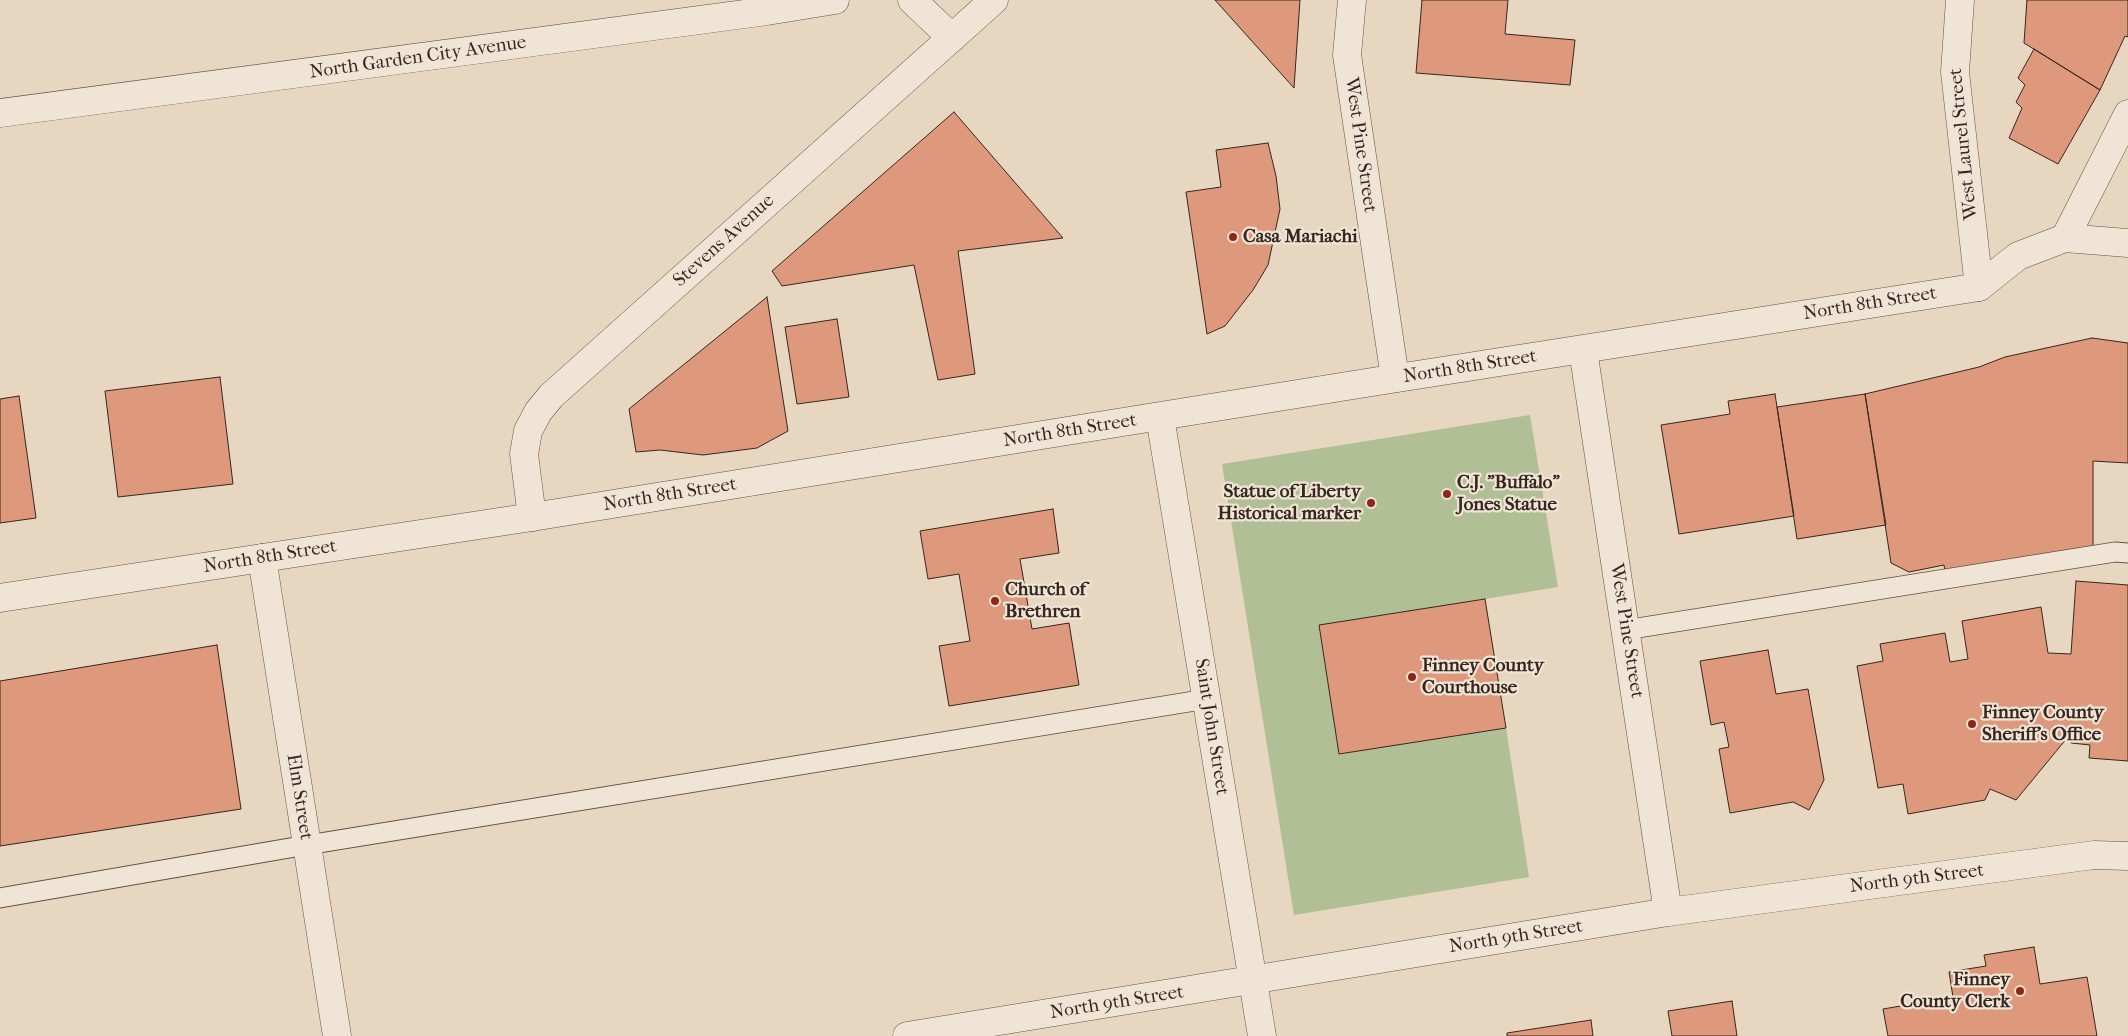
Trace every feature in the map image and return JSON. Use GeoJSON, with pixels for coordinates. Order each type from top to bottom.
{"type":"FeatureCollection","features":[{"type":"Feature","properties":{"kind":"street","name":"North Garden City Avenue"},"geometry":{"type":"LineString","coordinates":[[0,113],[767,6],[835,0]]}},
{"type":"Feature","properties":{"kind":"street"},"geometry":{"type":"LineString","coordinates":[[912,0],[952,38]]}},
{"type":"Feature","properties":{"kind":"street","name":"Stevens Avenue"},"geometry":{"type":"LineString","coordinates":[[532,517],[524,454],[528,431],[538,412],[551,396],[994,0]]}},
{"type":"Feature","properties":{"kind":"street","name":"West Pine Street"},"geometry":{"type":"LineString","coordinates":[[1352,0],[1347,56],[1394,378]]}},
{"type":"Feature","properties":{"kind":"street","name":"West Laurel Street"},"geometry":{"type":"LineString","coordinates":[[1960,0],[1955,72],[1979,287]]}},
{"type":"Feature","properties":{"kind":"street"},"geometry":{"type":"LineString","coordinates":[[2065,238],[2128,114]]}},
{"type":"Feature","properties":{"kind":"street","name":"North 8th Street"},"geometry":{"type":"LineString","coordinates":[[0,598],[532,517],[1394,378],[1979,287],[2018,256],[2065,238],[2128,243]]}},
{"type":"Feature","properties":{"kind":"street","name":"West Pine Street"},"geometry":{"type":"LineString","coordinates":[[1583,350],[1668,912]]}},
{"type":"Feature","properties":{"kind":"street","name":"Saint John Street"},"geometry":{"type":"LineString","coordinates":[[1160,417],[1262,1036]]}},
{"type":"Feature","properties":{"kind":"street","name":"Elm Street"},"geometry":{"type":"LineString","coordinates":[[262,558],[337,1036]]}},
{"type":"Feature","properties":{"kind":"street","name":"North 9th Street"},"geometry":{"type":"LineString","coordinates":[[907,1036],[1668,912],[2094,855],[2128,856]]}},
{"type":"Feature","properties":{"kind":"lane"},"geometry":{"type":"LineString","coordinates":[[1625,630],[2115,552],[2128,553]]}},
{"type":"Feature","properties":{"kind":"lane"},"geometry":{"type":"LineString","coordinates":[[0,898],[307,845],[1207,699]]}},
{"type":"Feature","properties":{"kind":"green space"},"geometry":{"type":"Polygon","coordinates":[[[1530,415],[1558,587],[1319,626],[1339,754],[1506,728],[1529,877],[1294,915],[1222,464],[1530,415]]]}},
{"type":"Feature","properties":{"kind":"building"},"geometry":{"type":"Polygon","coordinates":[[[1215,0],[1300,0],[1294,88],[1215,0]]]}},
{"type":"Feature","properties":{"kind":"building"},"geometry":{"type":"Polygon","coordinates":[[[1422,0],[1508,0],[1505,34],[1575,40],[1570,85],[1416,73],[1422,0]]]}},
{"type":"Feature","properties":{"kind":"building"},"geometry":{"type":"Polygon","coordinates":[[[2027,0],[2128,0],[2128,37],[2125,36],[2100,90],[2024,43],[2027,0]]]}},
{"type":"Feature","properties":{"kind":"building"},"geometry":{"type":"Polygon","coordinates":[[[2034,49],[2100,90],[2058,164],[2009,138],[2022,108],[2016,102],[2025,85],[2018,78],[2034,49]]]}},
{"type":"Feature","properties":{"kind":"building"},"geometry":{"type":"Polygon","coordinates":[[[954,112],[1063,238],[958,251],[975,374],[938,380],[914,265],[782,286],[772,271],[954,112]]]}},
{"type":"Feature","properties":{"kind":"building","name":"Casa Mariachi"},"geometry":{"type":"Polygon","coordinates":[[[1268,143],[1276,176],[1280,209],[1268,265],[1253,290],[1225,326],[1207,334],[1186,192],[1221,187],[1216,150],[1268,143]]]}},
{"type":"Feature","properties":{"kind":"building"},"geometry":{"type":"Polygon","coordinates":[[[767,297],[788,431],[757,448],[703,455],[660,450],[636,452],[629,409],[767,297]]]}},
{"type":"Feature","properties":{"kind":"building"},"geometry":{"type":"Polygon","coordinates":[[[837,319],[849,397],[797,404],[785,327],[837,319]]]}},
{"type":"Feature","properties":{"kind":"building"},"geometry":{"type":"Polygon","coordinates":[[[2092,338],[2128,343],[2128,463],[2093,461],[2093,547],[1946,579],[1944,565],[1909,572],[1891,563],[1865,394],[1979,367],[2005,357],[2092,338]]]}},
{"type":"Feature","properties":{"kind":"building"},"geometry":{"type":"Polygon","coordinates":[[[220,377],[233,484],[118,497],[105,391],[220,377]]]}},
{"type":"Feature","properties":{"kind":"building"},"geometry":{"type":"Polygon","coordinates":[[[1775,394],[1794,516],[1679,534],[1661,425],[1730,414],[1728,401],[1775,394]]]}},
{"type":"Feature","properties":{"kind":"building"},"geometry":{"type":"Polygon","coordinates":[[[1865,394],[1886,525],[1797,539],[1777,407],[1865,394]]]}},
{"type":"Feature","properties":{"kind":"building"},"geometry":{"type":"Polygon","coordinates":[[[19,396],[36,518],[0,523],[0,399],[19,396]]]}},
{"type":"Feature","properties":{"kind":"building","name":"Church of Brethren"},"geometry":{"type":"Polygon","coordinates":[[[1053,509],[1059,553],[1020,559],[1032,629],[1069,623],[1079,685],[949,706],[939,646],[970,641],[959,574],[928,579],[920,531],[1053,509]]]}},
{"type":"Feature","properties":{"kind":"building"},"geometry":{"type":"Polygon","coordinates":[[[2076,581],[2128,585],[2128,761],[2089,758],[2090,745],[2071,743],[2072,732],[2016,800],[1990,789],[1985,800],[1908,814],[1903,784],[1878,788],[1857,666],[1883,661],[1880,644],[1945,633],[1950,662],[1968,659],[1962,621],[2041,607],[2048,653],[2071,654],[2076,581]]]}},
{"type":"Feature","properties":{"kind":"building","name":"Finney County Courthouse"},"geometry":{"type":"Polygon","coordinates":[[[1485,599],[1506,728],[1339,754],[1319,625],[1485,599]]]}},
{"type":"Feature","properties":{"kind":"building"},"geometry":{"type":"Polygon","coordinates":[[[217,645],[241,809],[0,846],[0,681],[217,645]]]}},
{"type":"Feature","properties":{"kind":"building"},"geometry":{"type":"Polygon","coordinates":[[[1768,650],[1776,694],[1808,689],[1824,780],[1809,810],[1793,802],[1730,813],[1719,749],[1729,747],[1724,722],[1711,725],[1700,661],[1768,650]]]}},
{"type":"Feature","properties":{"kind":"building","name":"Finney County Clerk"},"geometry":{"type":"Polygon","coordinates":[[[2034,947],[2040,984],[2087,977],[2097,1036],[1888,1036],[1883,1009],[1953,997],[1949,972],[1986,966],[1984,955],[2034,947]]]}},
{"type":"Feature","properties":{"kind":"building"},"geometry":{"type":"Polygon","coordinates":[[[1732,1001],[1737,1036],[1672,1036],[1668,1011],[1732,1001]]]}},
{"type":"Feature","properties":{"kind":"building"},"geometry":{"type":"Polygon","coordinates":[[[1591,1020],[1593,1036],[1507,1036],[1507,1033],[1591,1020]]]}},
{"type":"Feature","properties":{"kind":"place","name":"Casa Mariachi"},"geometry":{"type":"Point","coordinates":[1233,237]}},
{"type":"Feature","properties":{"kind":"place","name":"C.J. \"Buffalo\" Jones Statue"},"geometry":{"type":"Point","coordinates":[1447,494]}},
{"type":"Feature","properties":{"kind":"place","name":"Statue of Liberty Historical marker"},"geometry":{"type":"Point","coordinates":[1371,503]}},
{"type":"Feature","properties":{"kind":"place","name":"Church of Brethren"},"geometry":{"type":"Point","coordinates":[995,601]}},
{"type":"Feature","properties":{"kind":"place","name":"Finney County Courthouse"},"geometry":{"type":"Point","coordinates":[1412,677]}},
{"type":"Feature","properties":{"kind":"place","name":"Finney County Sheriff's Office"},"geometry":{"type":"Point","coordinates":[1972,724]}},
{"type":"Feature","properties":{"kind":"place","name":"Finney County Clerk"},"geometry":{"type":"Point","coordinates":[2020,991]}}]}
